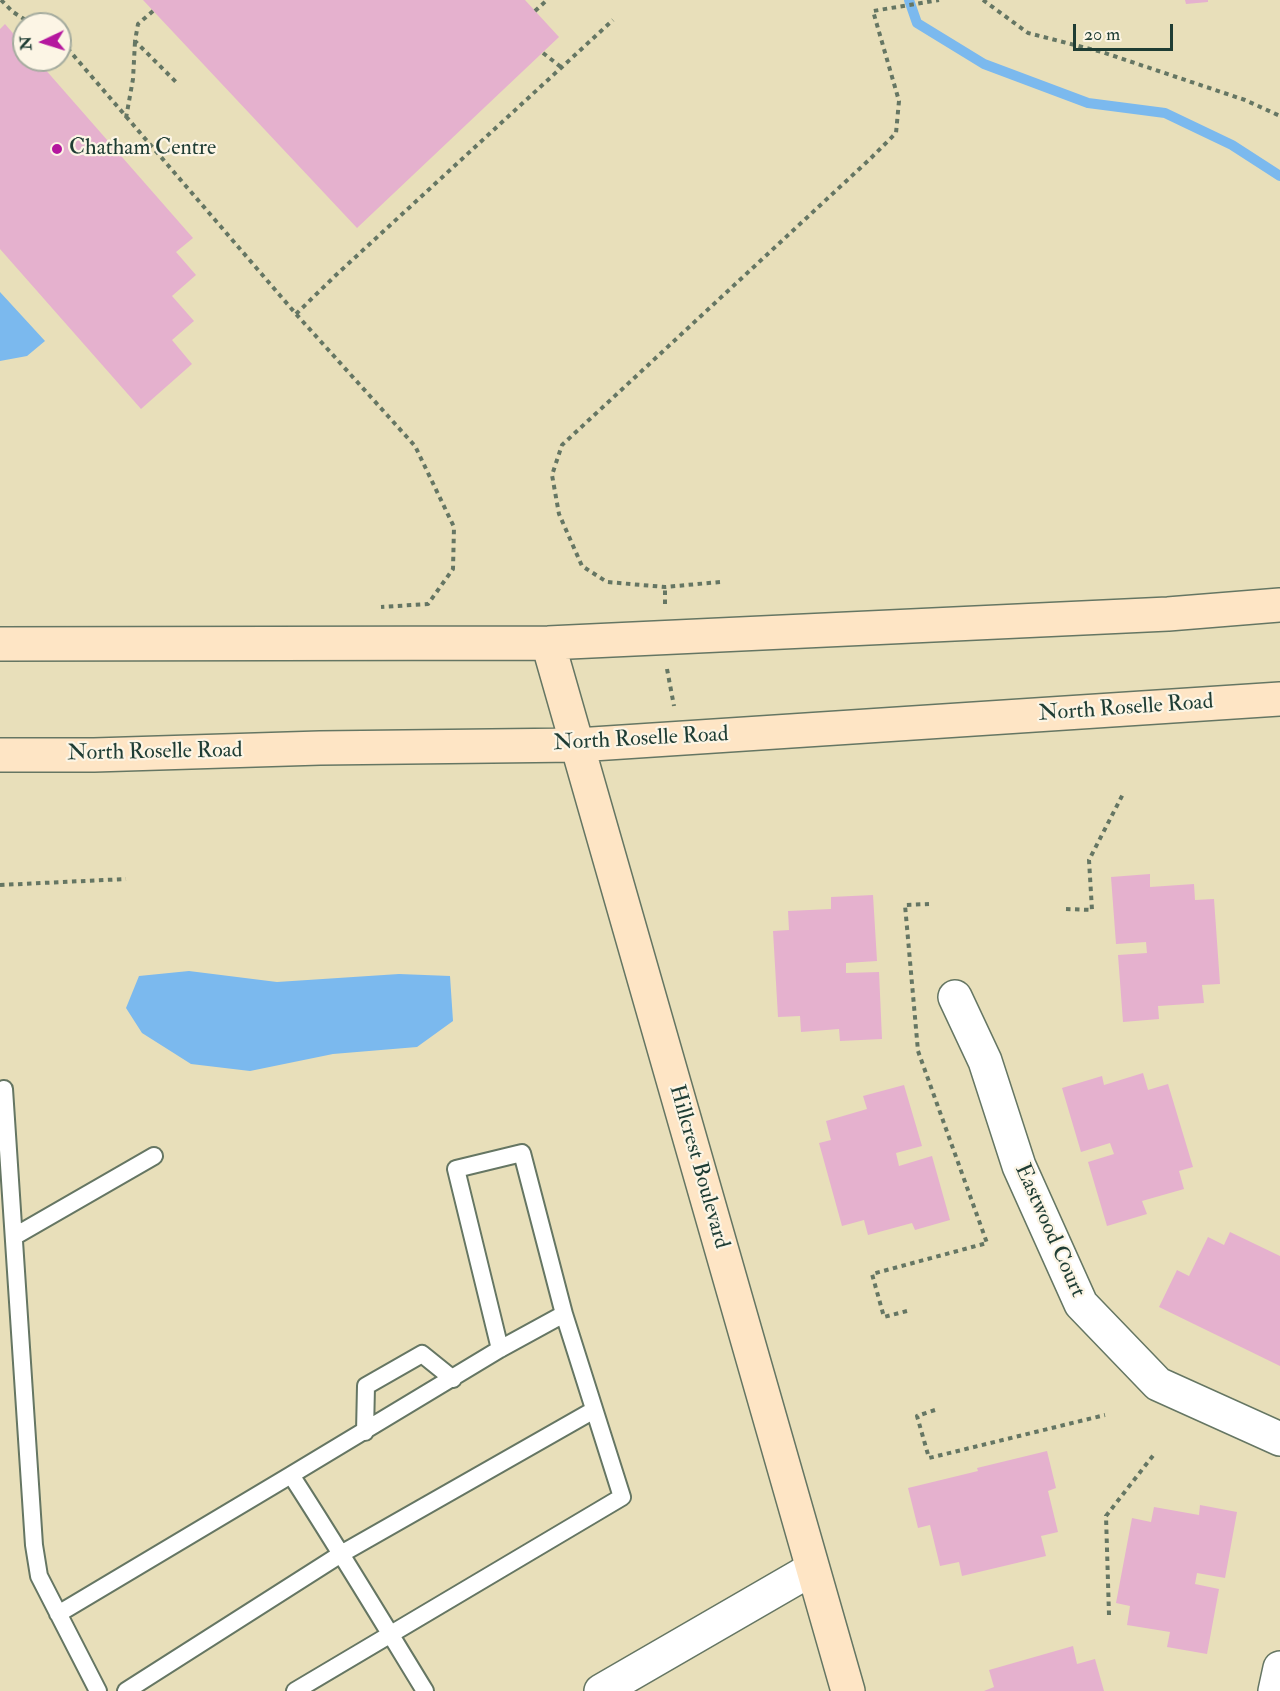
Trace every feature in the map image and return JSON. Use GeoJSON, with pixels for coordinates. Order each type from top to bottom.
{"type":"FeatureCollection","features":[{"type":"Feature","properties":{"kind":"main road"},"geometry":{"type":"LineString","coordinates":[[0,644],[548,643],[1168,614],[1280,605]]}},
{"type":"Feature","properties":{"kind":"main road","name":"Hillcrest Boulevard"},"geometry":{"type":"LineString","coordinates":[[548,643],[848,1691]]}},
{"type":"Feature","properties":{"kind":"main road","name":"North Roselle Road"},"geometry":{"type":"LineString","coordinates":[[0,755],[577,745],[1280,699]]}},
{"type":"Feature","properties":{"kind":"street","name":"Eastwood Court"},"geometry":{"type":"LineString","coordinates":[[955,997],[985,1061],[1019,1166],[1082,1304],[1158,1384],[1280,1439]]}},
{"type":"Feature","properties":{"kind":"street"},"geometry":{"type":"LineString","coordinates":[[601,1691],[812,1569]]}},
{"type":"Feature","properties":{"kind":"street"},"geometry":{"type":"LineString","coordinates":[[1275,1691],[1280,1668]]}},
{"type":"Feature","properties":{"kind":"lane"},"geometry":{"type":"LineString","coordinates":[[4,1089],[34,1545],[39,1576],[98,1691]]}},
{"type":"Feature","properties":{"kind":"lane"},"geometry":{"type":"LineString","coordinates":[[295,1691],[622,1497],[564,1314],[522,1153],[456,1169],[500,1349]]}},
{"type":"Feature","properties":{"kind":"lane"},"geometry":{"type":"LineString","coordinates":[[15,1236],[154,1156]]}},
{"type":"Feature","properties":{"kind":"lane"},"geometry":{"type":"LineString","coordinates":[[58,1614],[500,1349],[564,1314]]}},
{"type":"Feature","properties":{"kind":"lane"},"geometry":{"type":"LineString","coordinates":[[365,1432],[366,1386],[422,1354],[453,1379]]}},
{"type":"Feature","properties":{"kind":"lane"},"geometry":{"type":"LineString","coordinates":[[126,1691],[341,1554],[594,1410]]}},
{"type":"Feature","properties":{"kind":"lane"},"geometry":{"type":"LineString","coordinates":[[291,1475],[425,1691]]}},
{"type":"Feature","properties":{"kind":"path"},"geometry":{"type":"LineString","coordinates":[[1,0],[13,12]]}},
{"type":"Feature","properties":{"kind":"path"},"geometry":{"type":"LineString","coordinates":[[535,11],[547,0]]}},
{"type":"Feature","properties":{"kind":"path"},"geometry":{"type":"LineString","coordinates":[[720,582],[665,587],[607,582],[582,566],[559,514],[552,476],[562,445],[896,133],[899,101],[873,11],[939,0]]}},
{"type":"Feature","properties":{"kind":"path"},"geometry":{"type":"LineString","coordinates":[[983,0],[1028,33],[1113,56],[1245,100],[1280,116]]}},
{"type":"Feature","properties":{"kind":"path"},"geometry":{"type":"LineString","coordinates":[[126,118],[133,79],[138,24],[153,11]]}},
{"type":"Feature","properties":{"kind":"path"},"geometry":{"type":"LineString","coordinates":[[296,314],[613,20]]}},
{"type":"Feature","properties":{"kind":"path"},"geometry":{"type":"LineString","coordinates":[[135,41],[178,84]]}},
{"type":"Feature","properties":{"kind":"path"},"geometry":{"type":"LineString","coordinates":[[543,53],[561,67]]}},
{"type":"Feature","properties":{"kind":"path"},"geometry":{"type":"LineString","coordinates":[[72,54],[296,314],[415,446],[454,527],[453,569],[428,604],[370,608]]}},
{"type":"Feature","properties":{"kind":"path"},"geometry":{"type":"LineString","coordinates":[[665,587],[664,638],[669,686],[682,738]]}},
{"type":"Feature","properties":{"kind":"path"},"geometry":{"type":"LineString","coordinates":[[1066,909],[1092,910],[1089,860],[1123,794]]}},
{"type":"Feature","properties":{"kind":"path"},"geometry":{"type":"LineString","coordinates":[[0,885],[126,879]]}},
{"type":"Feature","properties":{"kind":"path"},"geometry":{"type":"LineString","coordinates":[[907,1311],[884,1317],[872,1274],[987,1243],[918,1051],[905,905],[929,904]]}},
{"type":"Feature","properties":{"kind":"path"},"geometry":{"type":"LineString","coordinates":[[935,1410],[917,1416],[929,1458],[1106,1415]]}},
{"type":"Feature","properties":{"kind":"path"},"geometry":{"type":"LineString","coordinates":[[1109,1616],[1106,1516],[1155,1453]]}},
{"type":"Feature","properties":{"kind":"water"},"geometry":{"type":"Polygon","coordinates":[[[0,292],[45,341],[27,356],[0,361],[0,292]]]}},
{"type":"Feature","properties":{"kind":"water"},"geometry":{"type":"Polygon","coordinates":[[[189,971],[277,982],[399,974],[450,976],[453,1021],[417,1047],[333,1054],[250,1071],[191,1064],[142,1033],[126,1008],[139,976],[189,971]]]}},
{"type":"Feature","properties":{"kind":"building"},"geometry":{"type":"Polygon","coordinates":[[[143,0],[525,0],[559,37],[357,228],[143,0]]]}},
{"type":"Feature","properties":{"kind":"building"},"geometry":{"type":"Polygon","coordinates":[[[1185,0],[1208,0],[1208,2],[1186,4],[1185,0]]]}},
{"type":"Feature","properties":{"kind":"building","name":"Chatham Centre"},"geometry":{"type":"Polygon","coordinates":[[[5,24],[12,32],[12,72],[48,72],[193,238],[176,252],[196,275],[172,296],[194,321],[172,340],[192,364],[141,409],[0,249],[0,29],[5,24]]]}},
{"type":"Feature","properties":{"kind":"building"},"geometry":{"type":"Polygon","coordinates":[[[1150,874],[1150,887],[1194,884],[1195,900],[1214,899],[1220,984],[1202,985],[1204,1003],[1158,1006],[1159,1019],[1123,1022],[1118,955],[1147,953],[1146,942],[1116,944],[1111,877],[1150,874]]]}},
{"type":"Feature","properties":{"kind":"building"},"geometry":{"type":"Polygon","coordinates":[[[873,895],[877,961],[846,963],[846,973],[879,972],[882,1039],[840,1041],[839,1029],[801,1032],[800,1016],[778,1017],[773,931],[789,930],[788,911],[831,909],[831,897],[873,895]]]}},
{"type":"Feature","properties":{"kind":"building"},"geometry":{"type":"Polygon","coordinates":[[[1143,1073],[1148,1090],[1168,1084],[1193,1167],[1179,1171],[1184,1189],[1142,1201],[1147,1214],[1107,1226],[1088,1162],[1114,1154],[1110,1143],[1081,1152],[1062,1088],[1102,1076],[1104,1085],[1143,1073]]]}},
{"type":"Feature","properties":{"kind":"building"},"geometry":{"type":"Polygon","coordinates":[[[904,1085],[922,1146],[896,1153],[899,1166],[932,1156],[950,1220],[915,1230],[912,1223],[868,1235],[864,1220],[842,1226],[819,1143],[831,1140],[826,1121],[867,1109],[863,1096],[904,1085]]]}},
{"type":"Feature","properties":{"kind":"building"},"geometry":{"type":"Polygon","coordinates":[[[1230,1232],[1280,1256],[1280,1366],[1159,1307],[1177,1270],[1189,1276],[1208,1237],[1224,1245],[1230,1232]]]}},
{"type":"Feature","properties":{"kind":"building"},"geometry":{"type":"Polygon","coordinates":[[[1047,1451],[1056,1488],[1048,1491],[1058,1532],[1041,1536],[1046,1556],[962,1576],[959,1562],[940,1566],[930,1525],[918,1528],[908,1488],[1047,1451]]]}},
{"type":"Feature","properties":{"kind":"building"},"geometry":{"type":"Polygon","coordinates":[[[1200,1505],[1237,1512],[1225,1578],[1197,1573],[1195,1584],[1219,1589],[1207,1654],[1167,1647],[1170,1632],[1127,1625],[1130,1606],[1116,1603],[1132,1518],[1151,1522],[1154,1507],[1199,1515],[1200,1505]]]}},
{"type":"Feature","properties":{"kind":"building"},"geometry":{"type":"Polygon","coordinates":[[[1073,1646],[1077,1664],[1095,1659],[1104,1691],[984,1691],[994,1687],[989,1670],[1073,1646]]]}},
{"type":"Feature","properties":{"kind":"waterway"},"geometry":{"type":"LineString","coordinates":[[909,0],[917,23],[984,64],[1088,103],[1165,113],[1232,145],[1280,176]]}},
{"type":"Feature","properties":{"kind":"place","name":"Chatham Centre"},"geometry":{"type":"Point","coordinates":[57,149]}}]}
